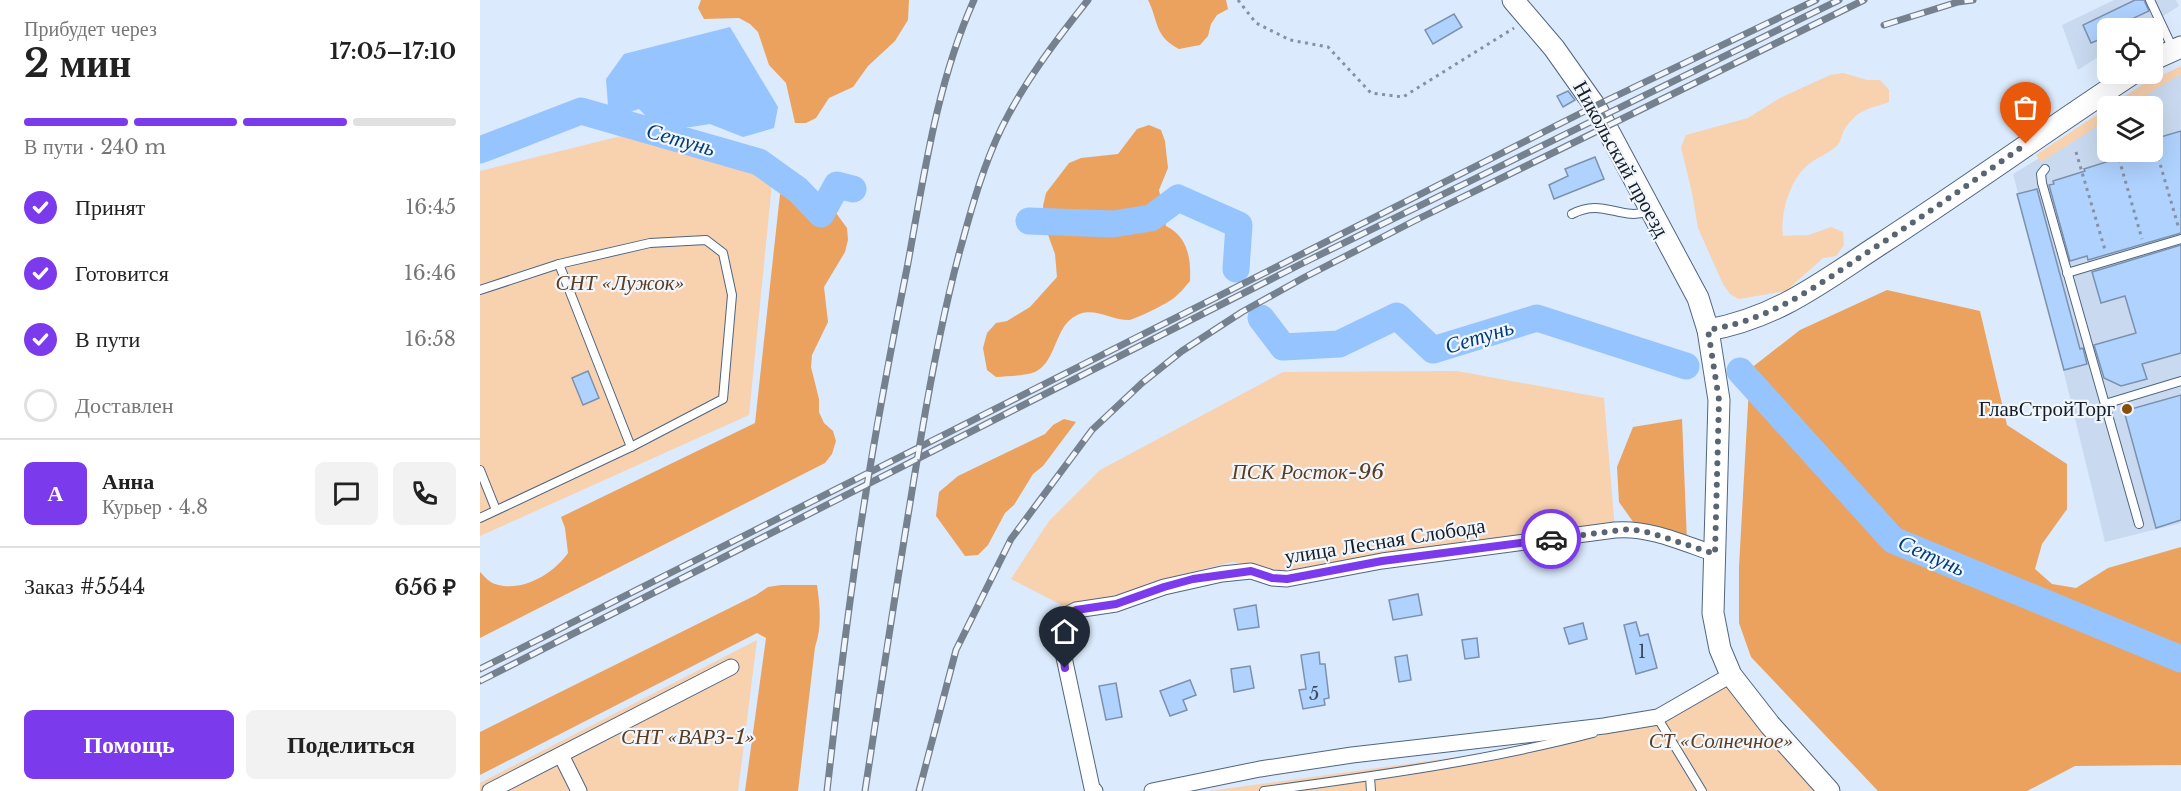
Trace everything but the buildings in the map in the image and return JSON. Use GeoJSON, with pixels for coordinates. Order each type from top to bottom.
{"type":"FeatureCollection","features":[{"type":"Feature","properties":{"kind":"main road","name":"Никольский проезд"},"geometry":{"type":"LineString","coordinates":[[1513,0],[1554,48],[1595,106],[1698,298],[1708,330],[1719,400],[1713,613],[1720,649],[1731,675],[1770,725],[1829,791]]}},
{"type":"Feature","properties":{"kind":"main road"},"geometry":{"type":"LineString","coordinates":[[2163,55],[2177,49]]}},
{"type":"Feature","properties":{"kind":"main road"},"geometry":{"type":"LineString","coordinates":[[1708,330],[1755,318],[1791,302],[1924,216],[2043,132],[2117,84]]}},
{"type":"Feature","properties":{"kind":"street","name":"улица Лесная Слобода"},"geometry":{"type":"LineString","coordinates":[[1095,791],[1092,788],[1077,727],[1062,648],[1060,626],[1068,614],[1076,610],[1116,604],[1164,587],[1222,574],[1251,571],[1272,578],[1287,579],[1405,558],[1615,530],[1630,529],[1651,533],[1715,554]]}},
{"type":"Feature","properties":{"kind":"street"},"geometry":{"type":"LineString","coordinates":[[490,791],[731,667]]}},
{"type":"Feature","properties":{"kind":"street"},"geometry":{"type":"LineString","coordinates":[[1152,791],[1260,768],[1604,726],[1658,717],[1731,675]]}},
{"type":"Feature","properties":{"kind":"street"},"geometry":{"type":"LineString","coordinates":[[561,755],[579,791]]}},
{"type":"Feature","properties":{"kind":"lane"},"geometry":{"type":"LineString","coordinates":[[2150,0],[2177,49]]}},
{"type":"Feature","properties":{"kind":"lane"},"geometry":{"type":"LineString","coordinates":[[2045,169],[2041,174],[2042,183],[2139,524]]}},
{"type":"Feature","properties":{"kind":"lane"},"geometry":{"type":"LineString","coordinates":[[1572,214],[1587,208],[1608,208],[1637,215],[1651,211]]}},
{"type":"Feature","properties":{"kind":"lane"},"geometry":{"type":"LineString","coordinates":[[2067,273],[2181,238]]}},
{"type":"Feature","properties":{"kind":"lane"},"geometry":{"type":"LineString","coordinates":[[480,290],[559,264],[651,243],[706,240],[723,254],[732,295],[723,399],[631,447],[480,518]]}},
{"type":"Feature","properties":{"kind":"lane"},"geometry":{"type":"LineString","coordinates":[[559,264],[631,447]]}},
{"type":"Feature","properties":{"kind":"lane"},"geometry":{"type":"LineString","coordinates":[[2105,404],[2181,381]]}},
{"type":"Feature","properties":{"kind":"lane"},"geometry":{"type":"LineString","coordinates":[[480,470],[496,510]]}},
{"type":"Feature","properties":{"kind":"lane"},"geometry":{"type":"LineString","coordinates":[[1264,791],[1370,777],[1553,744],[1658,717],[1702,791]]}},
{"type":"Feature","properties":{"kind":"lane"},"geometry":{"type":"LineString","coordinates":[[1370,777],[1371,791]]}},
{"type":"Feature","properties":{"kind":"path"},"geometry":{"type":"LineString","coordinates":[[1238,0],[1256,23],[1290,40],[1329,47],[1371,93],[1403,97],[1529,18]]}},
{"type":"Feature","properties":{"kind":"path"},"geometry":{"type":"LineString","coordinates":[[2076,152],[2108,261]]}},
{"type":"Feature","properties":{"kind":"path"},"geometry":{"type":"LineString","coordinates":[[2120,162],[2145,249]]}},
{"type":"Feature","properties":{"kind":"path"},"geometry":{"type":"LineString","coordinates":[[2159,162],[2181,238]]}},
{"type":"Feature","properties":{"kind":"shaded area"},"geometry":{"type":"Polygon","coordinates":[[[701,0],[909,0],[908,20],[895,41],[868,66],[853,87],[829,98],[816,118],[806,123],[795,123],[786,83],[769,65],[758,32],[739,18],[704,19],[698,8],[701,0]]]}},
{"type":"Feature","properties":{"kind":"shaded area"},"geometry":{"type":"Polygon","coordinates":[[[1148,0],[1226,0],[1228,9],[1217,15],[1211,24],[1208,36],[1200,45],[1179,49],[1161,34],[1148,0]]]}},
{"type":"Feature","properties":{"kind":"shaded area"},"geometry":{"type":"Polygon","coordinates":[[[2114,0],[2176,0],[2179,6],[2160,18],[2097,18],[2097,58],[2078,70],[2062,25],[2114,0]]]}},
{"type":"Feature","properties":{"kind":"shaded area","name":"ГлавСтройТорг"},"geometry":{"type":"Polygon","coordinates":[[[2181,74],[2181,523],[2105,542],[2013,174],[2097,123],[2097,162],[2163,162],[2163,96],[2142,96],[2181,74]]]}},
{"type":"Feature","properties":{"kind":"shaded area"},"geometry":{"type":"Polygon","coordinates":[[[1149,125],[1161,130],[1165,141],[1168,168],[1159,190],[1166,226],[1179,236],[1187,249],[1190,281],[1171,300],[1133,319],[1122,319],[1092,312],[1078,314],[1065,325],[1050,356],[1040,369],[1028,374],[996,377],[987,370],[983,348],[987,333],[996,323],[1007,321],[1030,307],[1057,277],[1055,254],[1047,232],[1043,206],[1046,193],[1069,163],[1081,158],[1118,154],[1137,129],[1149,125]]]}},
{"type":"Feature","properties":{"kind":"shaded area"},"geometry":{"type":"Polygon","coordinates":[[[781,185],[793,189],[801,196],[825,198],[847,228],[848,240],[845,252],[824,287],[828,322],[812,355],[811,367],[819,399],[819,412],[824,423],[833,431],[836,441],[832,454],[825,463],[480,638],[480,572],[491,582],[505,586],[516,586],[536,580],[554,568],[568,553],[565,528],[561,517],[755,423],[781,185]]]}},
{"type":"Feature","properties":{"kind":"shaded area"},"geometry":{"type":"Polygon","coordinates":[[[1887,290],[1980,311],[2007,425],[2067,464],[2067,509],[2042,544],[2035,569],[2052,584],[2076,588],[2108,568],[2181,547],[2181,765],[2075,766],[2027,791],[1878,791],[1751,657],[1739,623],[1739,567],[1750,369],[1800,330],[1887,290]]]}},
{"type":"Feature","properties":{"kind":"shaded area"},"geometry":{"type":"Polygon","coordinates":[[[1064,419],[1076,422],[1043,466],[1033,474],[1014,505],[1005,513],[988,545],[978,555],[965,556],[936,516],[939,492],[958,476],[1045,434],[1053,425],[1064,419]]]}},
{"type":"Feature","properties":{"kind":"shaded area"},"geometry":{"type":"Polygon","coordinates":[[[1682,419],[1687,542],[1636,526],[1619,502],[1617,467],[1633,427],[1682,419]]]}},
{"type":"Feature","properties":{"kind":"shaded area"},"geometry":{"type":"Polygon","coordinates":[[[817,585],[819,601],[819,632],[815,647],[798,791],[745,791],[766,638],[757,633],[480,775],[480,732],[768,587],[817,585]]]}},
{"type":"Feature","properties":{"kind":"green space"},"geometry":{"type":"Polygon","coordinates":[[[2181,66],[2181,74],[2145,96],[2125,96],[2144,84],[2163,84],[2163,75],[2181,66]]]}},
{"type":"Feature","properties":{"kind":"green space"},"geometry":{"type":"Polygon","coordinates":[[[1843,73],[1867,80],[1880,80],[1889,90],[1889,102],[1858,114],[1844,130],[1836,146],[1802,170],[1788,197],[1782,227],[1783,236],[1809,235],[1831,227],[1843,232],[1844,245],[1836,256],[1823,258],[1786,291],[1739,299],[1730,294],[1723,284],[1698,228],[1681,147],[1686,135],[1748,118],[1780,98],[1830,75],[1843,73]]]}},
{"type":"Feature","properties":{"kind":"green space"},"geometry":{"type":"Polygon","coordinates":[[[2097,115],[2097,126],[2041,162],[2036,155],[2097,115]]]}},
{"type":"Feature","properties":{"kind":"green space","name":"СНТ «Лужок»"},"geometry":{"type":"Polygon","coordinates":[[[625,135],[774,163],[749,415],[480,536],[480,171],[625,135]]]}},
{"type":"Feature","properties":{"kind":"green space","name":"ПСК Росток-96"},"geometry":{"type":"Polygon","coordinates":[[[1457,371],[1604,398],[1615,530],[1299,574],[1232,562],[1152,582],[1126,596],[1071,610],[1011,579],[1049,521],[1100,470],[1283,372],[1457,371]]]}},
{"type":"Feature","properties":{"kind":"green space","name":"СНТ «ВАРЗ-1»"},"geometry":{"type":"Polygon","coordinates":[[[757,640],[738,791],[480,791],[480,783],[757,640]]]}},
{"type":"Feature","properties":{"kind":"green space","name":"СТ «Солнечное»"},"geometry":{"type":"Polygon","coordinates":[[[1731,675],[1826,791],[1209,791],[1553,744],[1657,723],[1731,675]]]}},
{"type":"Feature","properties":{"kind":"water"},"geometry":{"type":"Polygon","coordinates":[[[730,27],[778,107],[774,128],[743,137],[710,124],[658,128],[639,109],[609,119],[606,79],[624,54],[730,27]]]}},
{"type":"Feature","properties":{"kind":"waterway","name":"Сетунь"},"geometry":{"type":"LineString","coordinates":[[480,150],[581,111],[759,162],[798,190],[821,214],[837,185],[853,189]]}},
{"type":"Feature","properties":{"kind":"waterway","name":"Сетунь"},"geometry":{"type":"LineString","coordinates":[[1029,221],[1113,224],[1151,218],[1178,198],[1239,225],[1236,269]]}},
{"type":"Feature","properties":{"kind":"waterway","name":"Сетунь"},"geometry":{"type":"LineString","coordinates":[[1261,318],[1283,347],[1339,344],[1397,316],[1433,350],[1537,318],[1686,366]]}},
{"type":"Feature","properties":{"kind":"waterway","name":"Сетунь"},"geometry":{"type":"LineString","coordinates":[[1740,371],[1893,540],[2181,659]]}},
{"type":"Feature","properties":{"kind":"railway"},"geometry":{"type":"LineString","coordinates":[[827,791],[842,659],[885,381],[933,129],[950,63],[974,0]]}},
{"type":"Feature","properties":{"kind":"railway"},"geometry":{"type":"LineString","coordinates":[[865,791],[930,388],[966,228],[990,155],[1011,110],[1042,61],[1088,0]]}},
{"type":"Feature","properties":{"kind":"railway"},"geometry":{"type":"LineString","coordinates":[[480,669],[1595,106],[1816,0]]}},
{"type":"Feature","properties":{"kind":"railway"},"geometry":{"type":"LineString","coordinates":[[480,681],[1299,265],[1839,0]]}},
{"type":"Feature","properties":{"kind":"railway"},"geometry":{"type":"LineString","coordinates":[[919,791],[956,650],[1011,539],[1092,430],[1142,383],[1182,351],[1242,312],[1305,277],[1864,0]]}},
{"type":"Feature","properties":{"kind":"railway"},"geometry":{"type":"LineString","coordinates":[[1884,25],[1958,2],[1973,0]]}},
{"type":"Feature","properties":{"kind":"way so far"},"geometry":{"type":"LineString","coordinates":[[1551,539],[1630,529],[1651,533],[1715,554],[1719,400],[1708,330],[1728,327],[1755,318],[1791,302],[1924,216],[2026,144]]}},
{"type":"Feature","properties":{"kind":"place","name":"ГлавСтройТорг"},"geometry":{"type":"Point","coordinates":[2127,409]}},
{"type":"Feature","properties":{"kind":"route"},"geometry":{"type":"LineString","coordinates":[[1065,668],[1060,626],[1068,614],[1076,610],[1116,604],[1164,587],[1222,574],[1251,571],[1272,578],[1287,579],[1382,561],[1551,539]]}}]}
